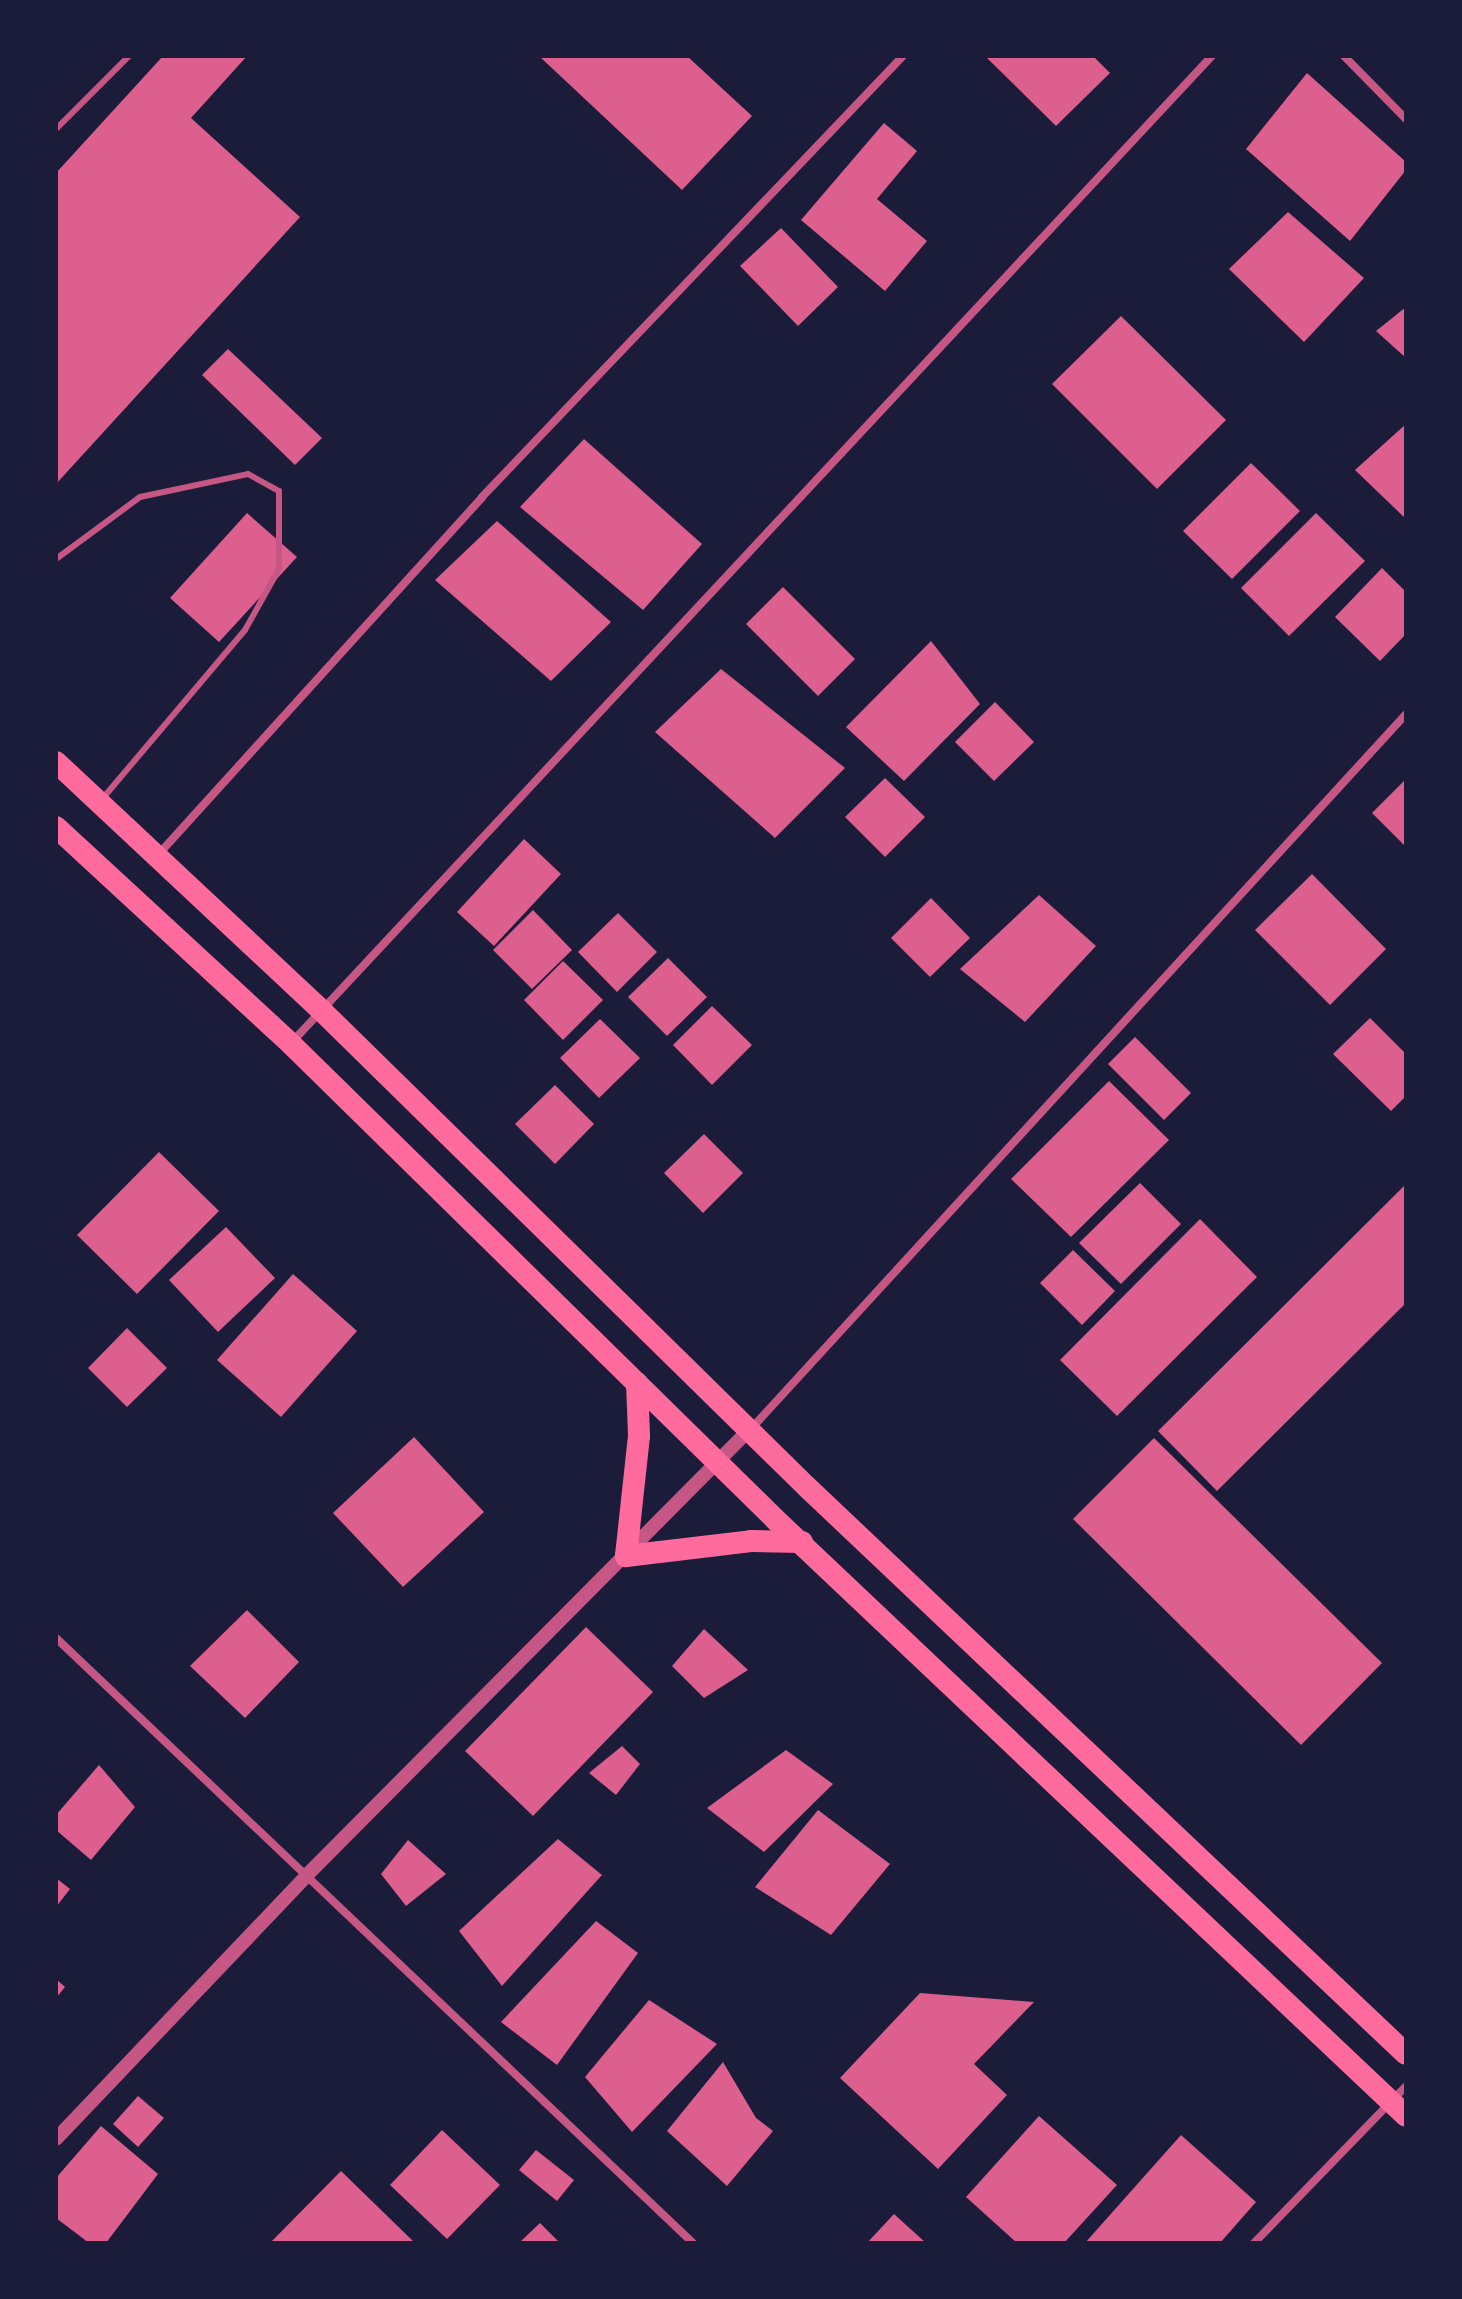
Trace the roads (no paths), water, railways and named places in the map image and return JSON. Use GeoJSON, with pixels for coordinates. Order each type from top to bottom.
{"type":"FeatureCollection","features":[{"type":"Feature","properties":{"kind":"highway"},"geometry":{"type":"LineString","coordinates":[[56,762],[321,1010],[749,1430],[1406,2054]]}},
{"type":"Feature","properties":{"kind":"highway"},"geometry":{"type":"LineString","coordinates":[[56,827],[291,1044],[718,1464],[1401,2101]]}},
{"type":"Feature","properties":{"kind":"highway"},"geometry":{"type":"LineString","coordinates":[[637,1383],[639,1436],[626,1556],[751,1541],[802,1542]]}},
{"type":"Feature","properties":{"kind":"street"},"geometry":{"type":"LineString","coordinates":[[157,857],[482,497],[903,56]]}},
{"type":"Feature","properties":{"kind":"street"},"geometry":{"type":"LineString","coordinates":[[291,1044],[1212,56]]}},
{"type":"Feature","properties":{"kind":"street"},"geometry":{"type":"LineString","coordinates":[[1344,56],[1406,119]]}},
{"type":"Feature","properties":{"kind":"street"},"geometry":{"type":"LineString","coordinates":[[56,2139],[307,1875],[718,1464],[1406,714]]}},
{"type":"Feature","properties":{"kind":"street"},"geometry":{"type":"LineString","coordinates":[[56,1638],[693,2243]]}},
{"type":"Feature","properties":{"kind":"street"},"geometry":{"type":"LineString","coordinates":[[1254,2243],[1401,2101]]}},
{"type":"Feature","properties":{"kind":"lane"},"geometry":{"type":"LineString","coordinates":[[56,129],[129,56]]}},
{"type":"Feature","properties":{"kind":"lane"},"geometry":{"type":"LineString","coordinates":[[56,559],[140,497],[248,474],[279,491],[279,569],[245,630],[100,802]]}}]}
